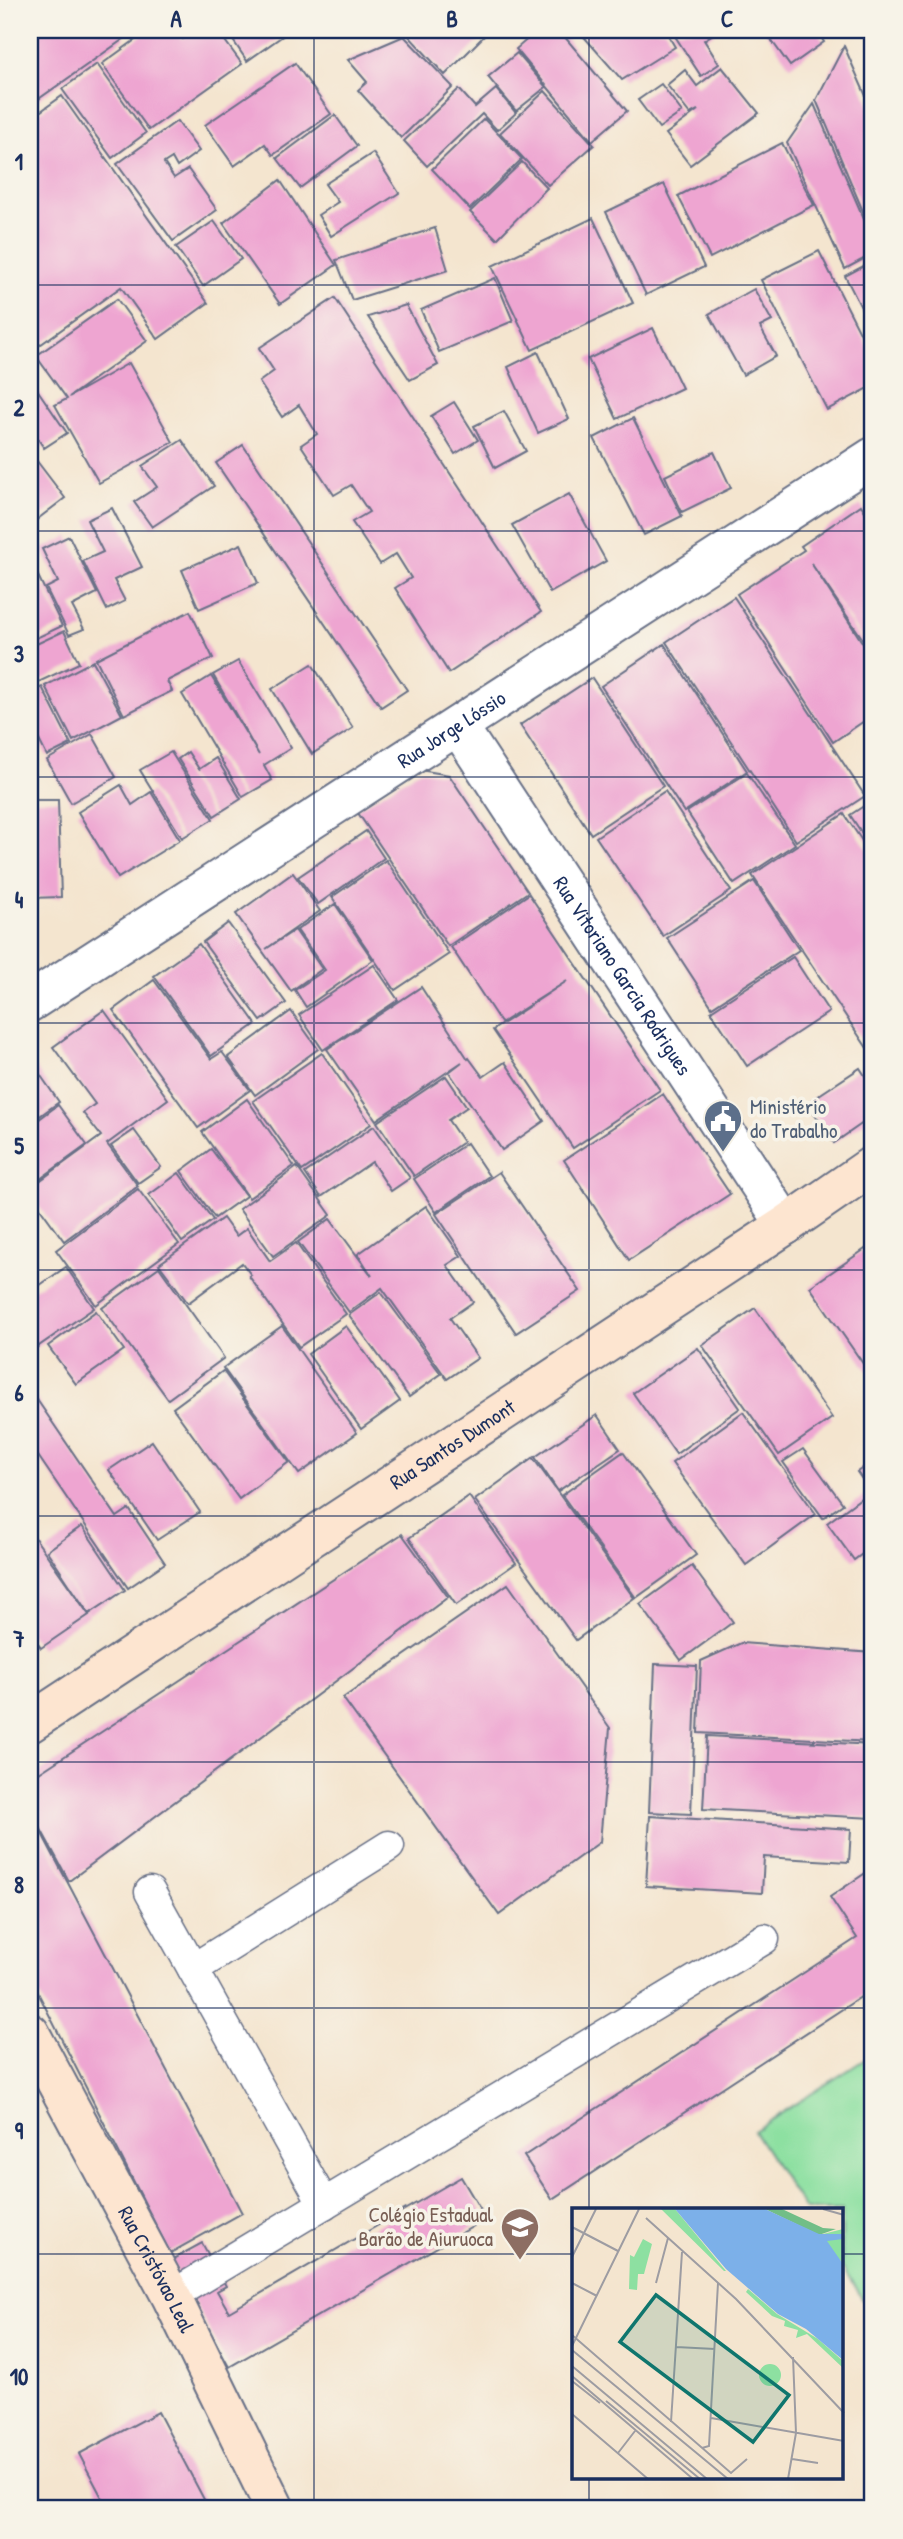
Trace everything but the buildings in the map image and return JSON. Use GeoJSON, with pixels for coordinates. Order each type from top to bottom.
{"type":"FeatureCollection","features":[{"type":"Feature","properties":{"kind":"street","name":"Rua Jorge Lóssio"},"geometry":{"type":"LineString","coordinates":[[30,1002],[873,457]]}},
{"type":"Feature","properties":{"kind":"street","name":"Rua Vitoriano Garcia Rodrigues"},"geometry":{"type":"LineString","coordinates":[[458,726],[786,1225]]}},
{"type":"Feature","properties":{"kind":"street","name":"Rua Santos Dumont"},"geometry":{"type":"LineString","coordinates":[[30,1723],[873,1165]]}},
{"type":"Feature","properties":{"kind":"street","name":"Rua Cristóvao Leal"},"geometry":{"type":"LineString","coordinates":[[30,2033],[171,2297],[275,2509]]}},
{"type":"Feature","properties":{"kind":"lane"},"geometry":{"type":"LineString","coordinates":[[193,1969],[389,1846]]}},
{"type":"Feature","properties":{"kind":"lane"},"geometry":{"type":"LineString","coordinates":[[150,1892],[324,2204]]}},
{"type":"Feature","properties":{"kind":"lane"},"geometry":{"type":"LineString","coordinates":[[171,2297],[764,1939]]}},
{"type":"Feature","properties":{"kind":"green space"},"geometry":{"type":"Polygon","coordinates":[[[873,2054],[873,2316],[844,2270],[844,2208],[804,2208],[754,2131],[873,2054]]]}},
{"type":"Feature","properties":{"kind":"place","name":"Ministério do Trabalho"},"geometry":{"type":"Point","coordinates":[723,1153]}},
{"type":"Feature","properties":{"kind":"place","name":"Colégio Estadual Barão de Aiuruoca"},"geometry":{"type":"Point","coordinates":[520,2261]}}]}
